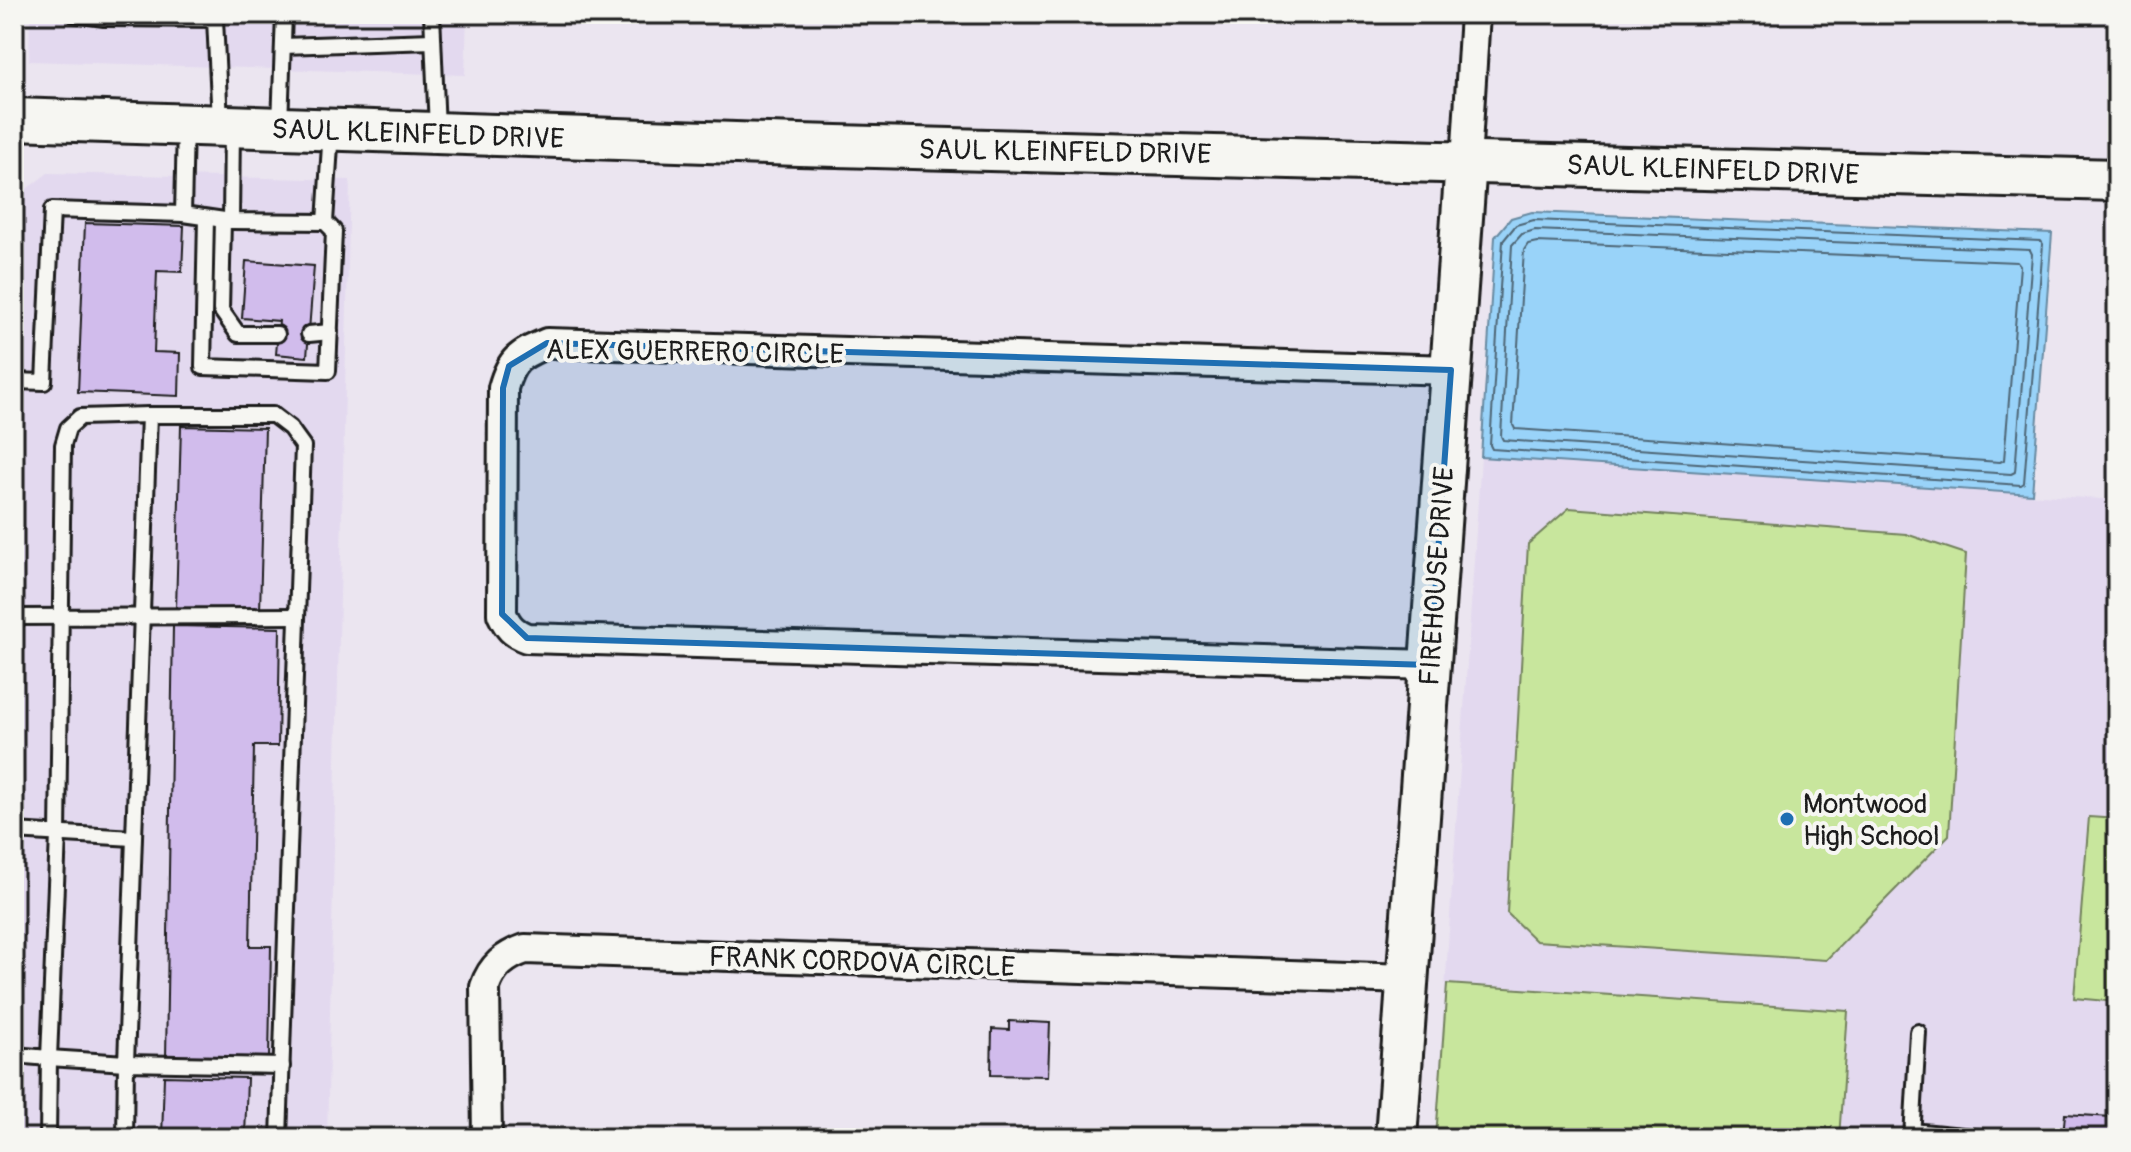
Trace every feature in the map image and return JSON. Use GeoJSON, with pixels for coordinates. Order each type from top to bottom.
{"type":"FeatureCollection","features":[{"type":"Feature","properties":{"kind":"main road","name":"SAUL KLEINFELD DRIVE"},"geometry":{"type":"LineString","coordinates":[[14,119],[2117,180]]}},
{"type":"Feature","properties":{"kind":"main road","name":"FIREHOUSE DRIVE"},"geometry":{"type":"LineString","coordinates":[[1396,1138],[1466,162]]}},
{"type":"Feature","properties":{"kind":"street","name":"FIREHOUSE DRIVE"},"geometry":{"type":"LineString","coordinates":[[1466,162],[1475,14]]}},
{"type":"Feature","properties":{"kind":"street","name":"ALEX GUERRERO CIRCLE"},"geometry":{"type":"LineString","coordinates":[[1430,665],[527,638],[515,633],[502,614],[503,388],[509,366],[524,353],[547,343],[1451,370]]}},
{"type":"Feature","properties":{"kind":"street","name":"FRANK CORDOVA CIRCLE"},"geometry":{"type":"LineString","coordinates":[[487,1138],[485,987],[496,965],[508,955],[525,949],[1407,979]]}},
{"type":"Feature","properties":{"kind":"lane"},"geometry":{"type":"LineString","coordinates":[[74,14],[104,18],[215,19],[213,126],[227,220],[221,310],[238,334],[277,334]]}},
{"type":"Feature","properties":{"kind":"lane"},"geometry":{"type":"LineString","coordinates":[[280,129],[284,14]]}},
{"type":"Feature","properties":{"kind":"lane"},"geometry":{"type":"LineString","coordinates":[[432,14],[437,133]]}},
{"type":"Feature","properties":{"kind":"lane"},"geometry":{"type":"LineString","coordinates":[[283,46],[433,41]]}},
{"type":"Feature","properties":{"kind":"lane"},"geometry":{"type":"LineString","coordinates":[[183,214],[213,126]]}},
{"type":"Feature","properties":{"kind":"lane"},"geometry":{"type":"LineString","coordinates":[[325,222],[331,130]]}},
{"type":"Feature","properties":{"kind":"lane"},"geometry":{"type":"LineString","coordinates":[[14,381],[44,382],[52,210],[325,222],[334,231],[328,371],[203,367],[206,218]]}},
{"type":"Feature","properties":{"kind":"lane"},"geometry":{"type":"LineString","coordinates":[[309,334],[330,332]]}},
{"type":"Feature","properties":{"kind":"lane"},"geometry":{"type":"LineString","coordinates":[[125,1138],[149,415]]}},
{"type":"Feature","properties":{"kind":"lane"},"geometry":{"type":"LineString","coordinates":[[48,1138],[58,835],[63,445],[68,428],[80,417],[273,415],[290,428],[303,446],[279,1138]]}},
{"type":"Feature","properties":{"kind":"lane"},"geometry":{"type":"LineString","coordinates":[[14,617],[297,616]]}},
{"type":"Feature","properties":{"kind":"lane"},"geometry":{"type":"LineString","coordinates":[[14,831],[133,838]]}},
{"type":"Feature","properties":{"kind":"lane"},"geometry":{"type":"LineString","coordinates":[[1918,1032],[1912,1135],[1983,1138]]}},
{"type":"Feature","properties":{"kind":"lane"},"geometry":{"type":"LineString","coordinates":[[14,1055],[126,1063],[282,1066]]}},
{"type":"Feature","properties":{"kind":"highlighted area"},"geometry":{"type":"Polygon","coordinates":[[[547,343],[1451,370],[1430,665],[527,638],[502,614],[503,388],[509,366],[547,343]]]}},
{"type":"Feature","properties":{"kind":"shaded area"},"geometry":{"type":"Polygon","coordinates":[[[30,14],[467,14],[465,75],[29,61],[30,14]]]}},
{"type":"Feature","properties":{"kind":"shaded area"},"geometry":{"type":"Polygon","coordinates":[[[48,173],[350,180],[327,1138],[14,1138],[16,197],[48,173]]]}},
{"type":"Feature","properties":{"kind":"shaded area","name":"Montwood High School"},"geometry":{"type":"Polygon","coordinates":[[[1481,457],[2117,500],[2117,1138],[1435,1138],[1481,457]]]}},
{"type":"Feature","properties":{"kind":"green space"},"geometry":{"type":"Polygon","coordinates":[[[1569,508],[1906,534],[1966,554],[1949,835],[1826,960],[1536,941],[1507,913],[1528,544],[1569,508]]]}},
{"type":"Feature","properties":{"kind":"green space"},"geometry":{"type":"Polygon","coordinates":[[[2089,817],[2117,819],[2117,1002],[2074,998],[2089,817]]]}},
{"type":"Feature","properties":{"kind":"green space"},"geometry":{"type":"Polygon","coordinates":[[[1447,984],[1848,1011],[1839,1138],[1436,1138],[1447,984]]]}},
{"type":"Feature","properties":{"kind":"water"},"geometry":{"type":"Polygon","coordinates":[[[1532,212],[2052,233],[2032,494],[1481,457],[1495,237],[1511,218],[1532,212]]]}},
{"type":"Feature","properties":{"kind":"building"},"geometry":{"type":"Polygon","coordinates":[[[85,223],[184,226],[182,272],[157,271],[154,352],[180,353],[179,396],[78,392],[85,223]]]}},
{"type":"Feature","properties":{"kind":"building"},"geometry":{"type":"Polygon","coordinates":[[[246,261],[314,266],[307,357],[276,354],[279,321],[242,318],[246,261]]]}},
{"type":"Feature","properties":{"kind":"building"},"geometry":{"type":"Polygon","coordinates":[[[181,426],[265,428],[260,611],[176,609],[181,426]]]}},
{"type":"Feature","properties":{"kind":"building"},"geometry":{"type":"Polygon","coordinates":[[[173,626],[280,628],[278,746],[254,746],[250,946],[271,946],[269,1059],[166,1058],[173,626]]]}},
{"type":"Feature","properties":{"kind":"building"},"geometry":{"type":"Polygon","coordinates":[[[1009,1021],[1050,1023],[1048,1076],[991,1075],[992,1029],[1009,1030],[1009,1021]]]}},
{"type":"Feature","properties":{"kind":"building"},"geometry":{"type":"Polygon","coordinates":[[[164,1076],[247,1078],[245,1138],[162,1138],[164,1076]]]}},
{"type":"Feature","properties":{"kind":"building"},"geometry":{"type":"Polygon","coordinates":[[[2065,1114],[2111,1117],[2109,1138],[2063,1138],[2065,1114]]]}},
{"type":"Feature","properties":{"kind":"place","name":"Montwood High School"},"geometry":{"type":"Point","coordinates":[1787,819]}}]}
